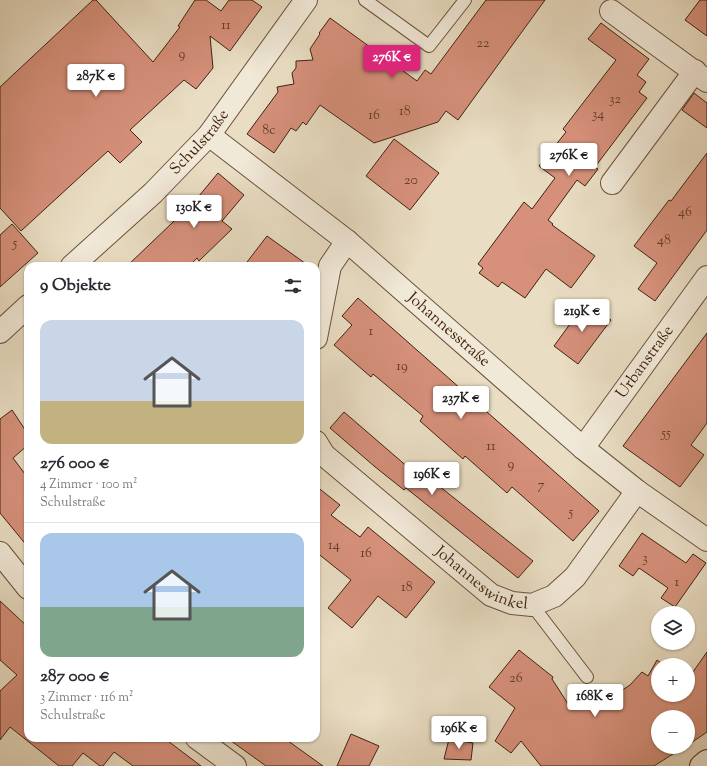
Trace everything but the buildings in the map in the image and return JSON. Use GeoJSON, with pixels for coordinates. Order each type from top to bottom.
{"type":"FeatureCollection","features":[{"type":"Feature","properties":{"kind":"street","name":"Schulstraße"},"geometry":{"type":"LineString","coordinates":[[76,262],[154,193],[209,135],[306,0]]}},
{"type":"Feature","properties":{"kind":"street"},"geometry":{"type":"LineString","coordinates":[[612,11],[701,76],[612,183]]}},
{"type":"Feature","properties":{"kind":"street","name":"Johannesstraße"},"geometry":{"type":"LineString","coordinates":[[209,135],[347,241],[583,448],[637,491],[707,540]]}},
{"type":"Feature","properties":{"kind":"street"},"geometry":{"type":"LineString","coordinates":[[320,317],[330,266],[347,241]]}},
{"type":"Feature","properties":{"kind":"street","name":"Urbanstraße"},"geometry":{"type":"LineString","coordinates":[[583,448],[707,277]]}},
{"type":"Feature","properties":{"kind":"street"},"geometry":{"type":"LineString","coordinates":[[0,332],[24,310]]}},
{"type":"Feature","properties":{"kind":"street","name":"Johanneswinkel"},"geometry":{"type":"LineString","coordinates":[[320,448],[324,455],[491,595],[512,603],[532,605],[554,596],[575,577],[637,491]]}},
{"type":"Feature","properties":{"kind":"street"},"geometry":{"type":"LineString","coordinates":[[0,553],[24,583]]}},
{"type":"Feature","properties":{"kind":"street"},"geometry":{"type":"LineString","coordinates":[[202,742],[235,766]]}},
{"type":"Feature","properties":{"kind":"street"},"geometry":{"type":"LineString","coordinates":[[701,766],[707,761]]}},
{"type":"Feature","properties":{"kind":"lane"},"geometry":{"type":"LineString","coordinates":[[365,0],[429,46],[465,0]]}},
{"type":"Feature","properties":{"kind":"lane"},"geometry":{"type":"LineString","coordinates":[[532,605],[587,677]]}}]}
